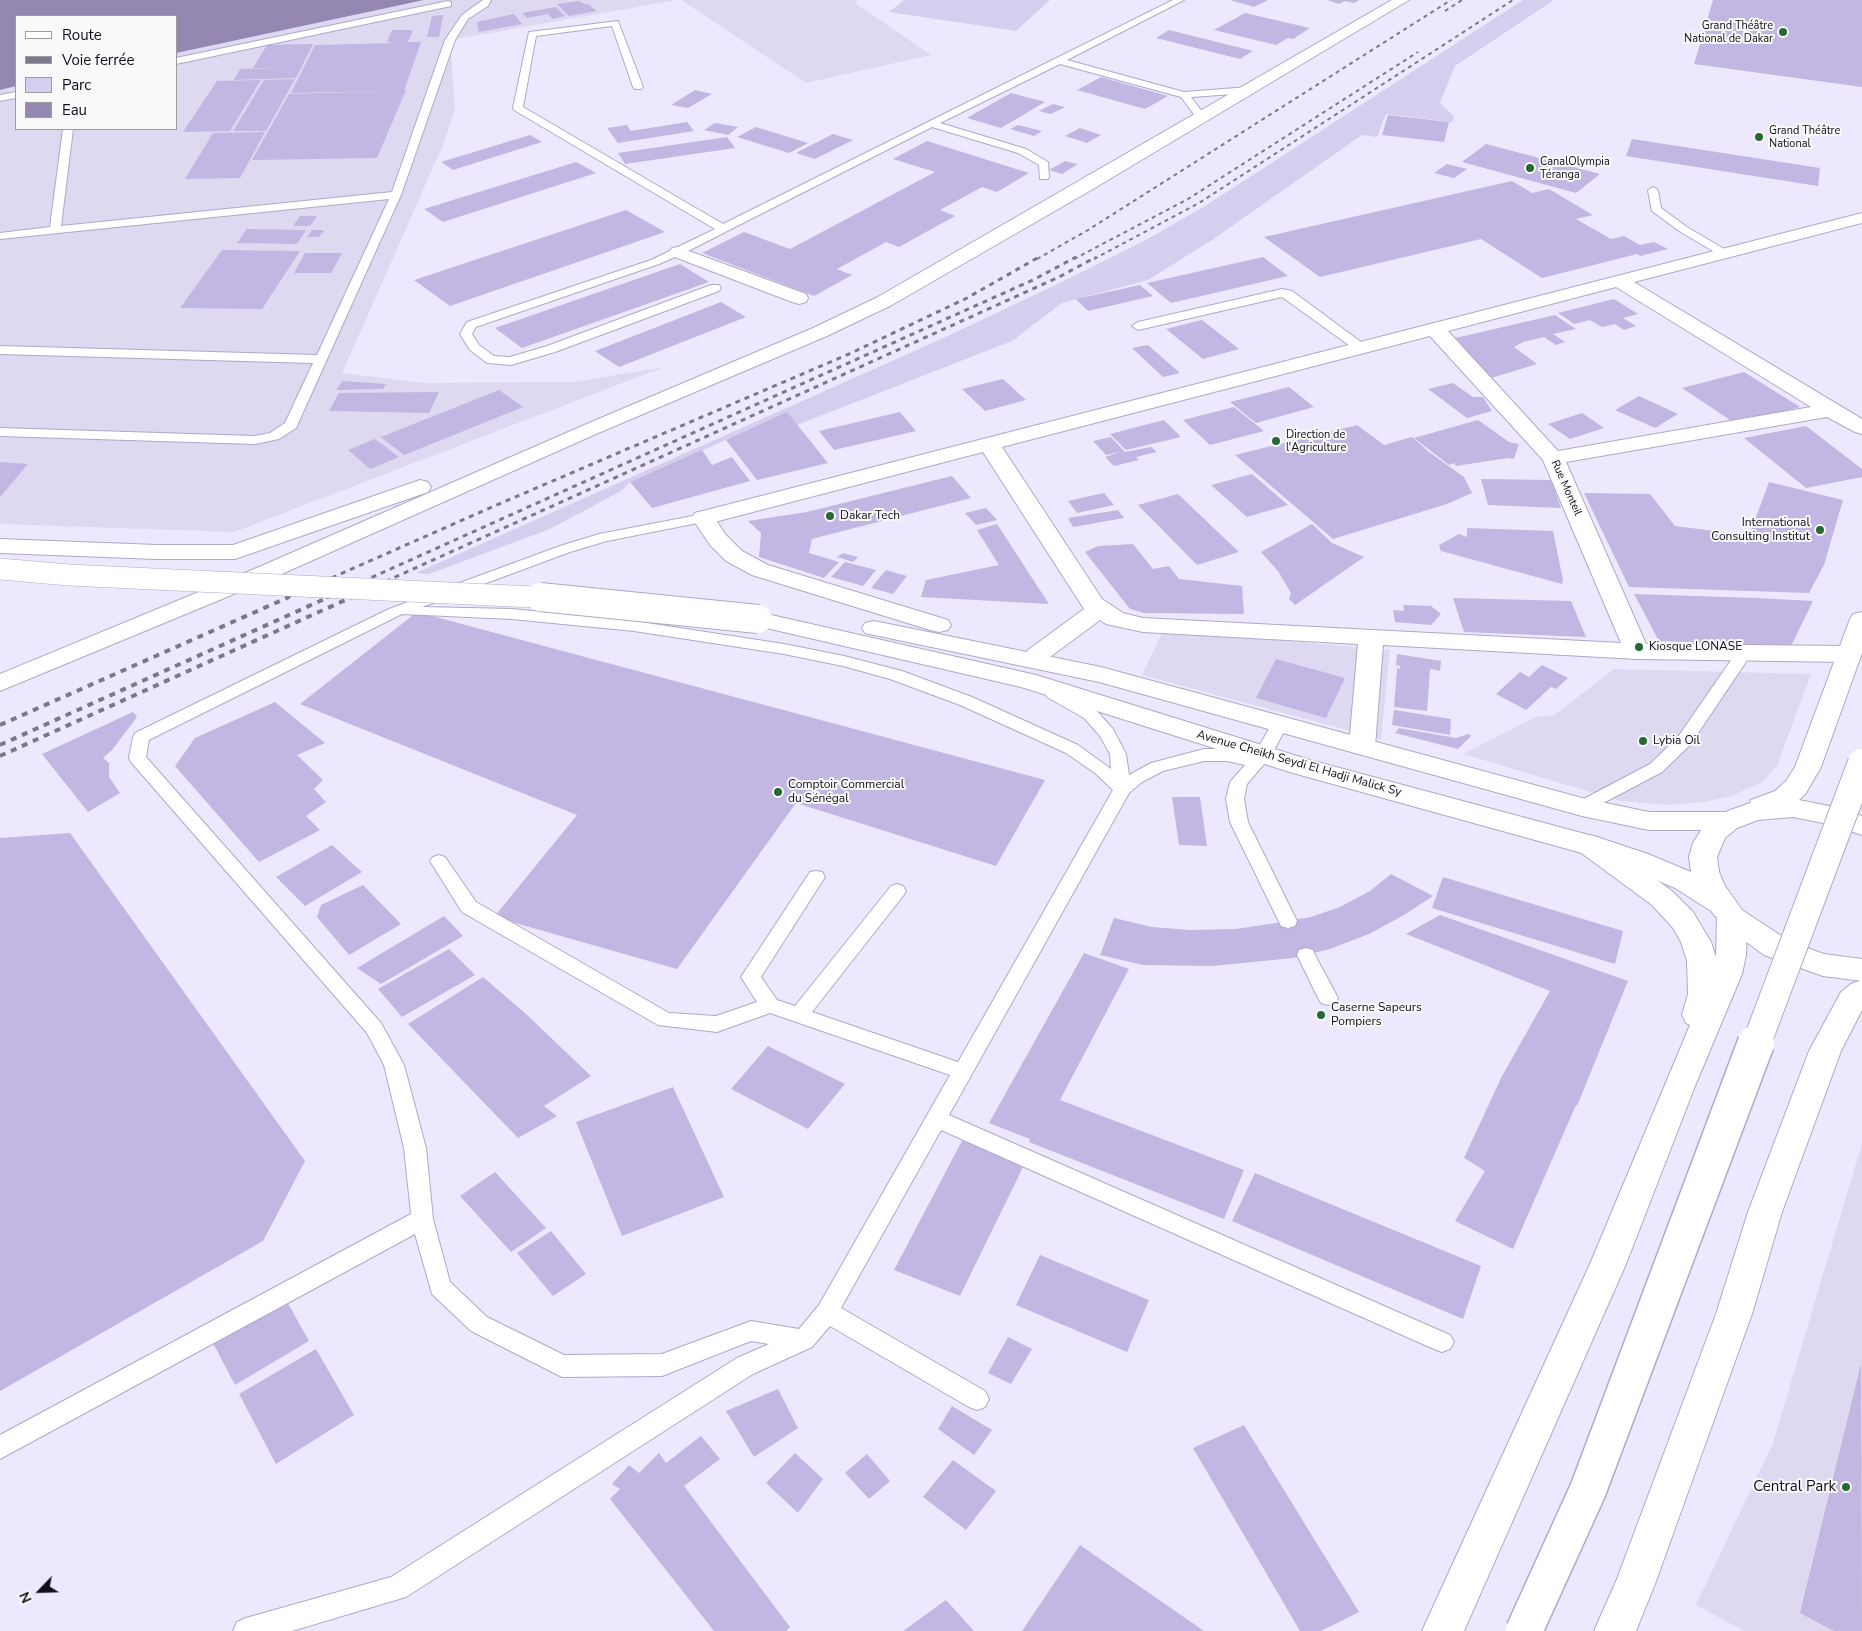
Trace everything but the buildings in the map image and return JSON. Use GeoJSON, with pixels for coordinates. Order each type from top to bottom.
{"type":"FeatureCollection","features":[{"type":"Feature","properties":{"kind":"main road"},"geometry":{"type":"LineString","coordinates":[[0,682],[267,572],[589,430],[812,336],[883,302],[1402,0]]}},
{"type":"Feature","properties":{"kind":"main road"},"geometry":{"type":"LineString","coordinates":[[1862,218],[1727,255],[1619,281],[704,518],[718,540],[734,556],[760,570],[1101,674],[1582,807],[1649,821],[1733,818],[1755,811],[1793,808],[1834,816],[1862,826]]}},
{"type":"Feature","properties":{"kind":"main road"},"geometry":{"type":"LineString","coordinates":[[678,252],[799,298]]}},
{"type":"Feature","properties":{"kind":"main road"},"geometry":{"type":"LineString","coordinates":[[1619,281],[1862,428]]}},
{"type":"Feature","properties":{"kind":"main road","name":"Rue Monteil"},"geometry":{"type":"LineString","coordinates":[[1435,329],[1553,458],[1637,652]]}},
{"type":"Feature","properties":{"kind":"main road"},"geometry":{"type":"LineString","coordinates":[[1553,458],[1830,410]]}},
{"type":"Feature","properties":{"kind":"main road"},"geometry":{"type":"LineString","coordinates":[[0,546],[157,552],[234,552],[589,430]]}},
{"type":"Feature","properties":{"kind":"main road"},"geometry":{"type":"LineString","coordinates":[[989,444],[1093,604],[1115,619],[1143,625],[1637,652],[1848,654]]}},
{"type":"Feature","properties":{"kind":"main road"},"geometry":{"type":"LineString","coordinates":[[234,552],[267,572]]}},
{"type":"Feature","properties":{"kind":"main road"},"geometry":{"type":"LineString","coordinates":[[0,569],[69,576]]}},
{"type":"Feature","properties":{"kind":"main road"},"geometry":{"type":"LineString","coordinates":[[0,576],[69,576],[543,597],[758,619],[1101,674]]}},
{"type":"Feature","properties":{"kind":"main road"},"geometry":{"type":"LineString","coordinates":[[1037,655],[1100,609]]}},
{"type":"Feature","properties":{"kind":"main road"},"geometry":{"type":"LineString","coordinates":[[1862,619],[1808,766],[1796,787],[1785,797],[1733,818],[1715,831],[1707,843],[1703,857],[1705,872],[1711,888],[1727,910],[1754,934],[1775,947],[1799,957],[1823,965],[1862,970]]}},
{"type":"Feature","properties":{"kind":"main road","name":"Avenue Cheikh Seydi El Hadji Malick Sy"},"geometry":{"type":"LineString","coordinates":[[872,637],[1027,681],[1260,759],[1590,845],[1638,861],[1685,881],[1727,910]]}},
{"type":"Feature","properties":{"kind":"main road"},"geometry":{"type":"LineString","coordinates":[[1362,746],[1371,637]]}},
{"type":"Feature","properties":{"kind":"main road"},"geometry":{"type":"LineString","coordinates":[[1524,1631],[1588,1490],[1862,763]]}},
{"type":"Feature","properties":{"kind":"main road"},"geometry":{"type":"LineString","coordinates":[[1590,845],[1662,898],[1683,920],[1696,942],[1702,960],[1702,994],[1679,1086]]}},
{"type":"Feature","properties":{"kind":"main road"},"geometry":{"type":"LineString","coordinates":[[1443,1631],[1608,1264],[1679,1086],[1727,974],[1731,956],[1727,910]]}},
{"type":"Feature","properties":{"kind":"main road"},"geometry":{"type":"LineString","coordinates":[[1615,1631],[1636,1584],[1734,1314],[1764,1212],[1824,1051],[1852,1000],[1862,992]]}},
{"type":"Feature","properties":{"kind":"lane"},"geometry":{"type":"LineString","coordinates":[[178,61],[454,8],[485,4],[487,0]]}},
{"type":"Feature","properties":{"kind":"lane"},"geometry":{"type":"LineString","coordinates":[[715,288],[551,349],[511,361],[492,360],[474,347],[466,334],[471,325],[655,262],[678,252],[1180,0]]}},
{"type":"Feature","properties":{"kind":"lane"},"geometry":{"type":"LineString","coordinates":[[0,432],[229,440],[265,439],[282,432],[291,425],[396,195],[450,40],[454,8]]}},
{"type":"Feature","properties":{"kind":"lane"},"geometry":{"type":"LineString","coordinates":[[638,87],[615,23],[532,34],[518,108],[723,229]]}},
{"type":"Feature","properties":{"kind":"lane"},"geometry":{"type":"LineString","coordinates":[[1061,61],[1184,95],[1250,90]]}},
{"type":"Feature","properties":{"kind":"lane"},"geometry":{"type":"LineString","coordinates":[[0,98],[15,95]]}},
{"type":"Feature","properties":{"kind":"lane"},"geometry":{"type":"LineString","coordinates":[[1184,95],[1202,118]]}},
{"type":"Feature","properties":{"kind":"lane"},"geometry":{"type":"LineString","coordinates":[[931,124],[1022,151],[1044,164],[1044,177]]}},
{"type":"Feature","properties":{"kind":"lane"},"geometry":{"type":"LineString","coordinates":[[55,230],[68,130]]}},
{"type":"Feature","properties":{"kind":"lane"},"geometry":{"type":"LineString","coordinates":[[1653,190],[1656,209],[1683,229],[1727,255]]}},
{"type":"Feature","properties":{"kind":"lane"},"geometry":{"type":"LineString","coordinates":[[0,236],[396,195]]}},
{"type":"Feature","properties":{"kind":"lane"},"geometry":{"type":"LineString","coordinates":[[1138,326],[1282,293],[1288,294],[1361,348]]}},
{"type":"Feature","properties":{"kind":"lane"},"geometry":{"type":"LineString","coordinates":[[0,350],[321,359]]}},
{"type":"Feature","properties":{"kind":"lane"},"geometry":{"type":"LineString","coordinates":[[704,518],[604,537],[565,549],[394,612],[141,737],[137,758],[374,1028],[394,1065],[415,1148],[422,1219],[440,1287],[479,1324],[562,1366],[662,1365],[751,1331],[804,1340]]}},
{"type":"Feature","properties":{"kind":"lane"},"geometry":{"type":"LineString","coordinates":[[394,612],[512,614],[634,626],[784,649],[844,661],[896,675],[966,701],[1072,749],[1101,769],[1122,789]]}},
{"type":"Feature","properties":{"kind":"lane"},"geometry":{"type":"LineString","coordinates":[[1582,807],[1656,768],[1684,741],[1744,653]]}},
{"type":"Feature","properties":{"kind":"lane"},"geometry":{"type":"LineString","coordinates":[[1027,681],[1062,697],[1090,714],[1107,733],[1118,754],[1122,789]]}},
{"type":"Feature","properties":{"kind":"lane"},"geometry":{"type":"LineString","coordinates":[[1280,724],[1260,759],[1240,782],[1235,799],[1239,822],[1288,921]]}},
{"type":"Feature","properties":{"kind":"lane"},"geometry":{"type":"LineString","coordinates":[[246,1631],[397,1588],[745,1366],[804,1340],[827,1312],[1122,789],[1136,778],[1157,767],[1204,755],[1227,755],[1260,759]]}},
{"type":"Feature","properties":{"kind":"lane"},"geometry":{"type":"LineString","coordinates":[[439,861],[469,907],[665,1020],[717,1024],[770,1005]]}},
{"type":"Feature","properties":{"kind":"lane"},"geometry":{"type":"LineString","coordinates":[[816,877],[751,977],[770,1005],[964,1072]]}},
{"type":"Feature","properties":{"kind":"lane"},"geometry":{"type":"LineString","coordinates":[[799,1015],[897,891]]}},
{"type":"Feature","properties":{"kind":"lane"},"geometry":{"type":"LineString","coordinates":[[1306,955],[1328,998]]}},
{"type":"Feature","properties":{"kind":"lane"},"geometry":{"type":"LineString","coordinates":[[937,1119],[1442,1342]]}},
{"type":"Feature","properties":{"kind":"lane"},"geometry":{"type":"LineString","coordinates":[[0,1448],[422,1219]]}},
{"type":"Feature","properties":{"kind":"lane"},"geometry":{"type":"LineString","coordinates":[[827,1312],[977,1399]]}},
{"type":"Feature","properties":{"kind":"shaded area"},"geometry":{"type":"Polygon","coordinates":[[[0,0],[677,0],[450,40],[455,108],[443,145],[342,373],[423,383],[574,382],[664,367],[234,532],[0,524],[0,0]]]}},
{"type":"Feature","properties":{"kind":"shaded area"},"geometry":{"type":"Polygon","coordinates":[[[681,0],[858,0],[855,3],[931,55],[806,83],[681,0]]]}},
{"type":"Feature","properties":{"kind":"shaded area"},"geometry":{"type":"Polygon","coordinates":[[[1163,631],[1390,650],[1381,739],[1142,675],[1163,631]]]}},
{"type":"Feature","properties":{"kind":"shaded area"},"geometry":{"type":"Polygon","coordinates":[[[1614,669],[1811,674],[1777,766],[1761,783],[1731,796],[1704,802],[1668,805],[1621,801],[1463,754],[1536,717],[1553,716],[1614,669]]]}},
{"type":"Feature","properties":{"kind":"shaded area"},"geometry":{"type":"Polygon","coordinates":[[[1862,1143],[1862,1631],[1744,1631],[1696,1605],[1773,1443],[1862,1143]]]}},
{"type":"Feature","properties":{"kind":"green space"},"geometry":{"type":"Polygon","coordinates":[[[904,0],[1050,0],[1016,31],[889,12],[904,0]]]}},
{"type":"Feature","properties":{"kind":"green space"},"geometry":{"type":"Polygon","coordinates":[[[1523,0],[1554,0],[1455,66],[1440,103],[1454,116],[1452,122],[1386,114],[1377,137],[1362,135],[1212,240],[1148,280],[1062,303],[1012,341],[797,425],[726,440],[630,482],[621,491],[550,529],[429,574],[416,573],[939,340],[1146,240],[1205,206],[1523,0]]]}},
{"type":"Feature","properties":{"kind":"water"},"geometry":{"type":"Polygon","coordinates":[[[0,0],[424,0],[178,53],[178,15],[15,15],[15,86],[0,90],[0,0]]]}},
{"type":"Feature","properties":{"kind":"railway"},"geometry":{"type":"LineString","coordinates":[[1037,259],[1088,230],[1451,0]]}},
{"type":"Feature","properties":{"kind":"railway"},"geometry":{"type":"LineString","coordinates":[[1445,11],[1462,0]]}},
{"type":"Feature","properties":{"kind":"railway"},"geometry":{"type":"LineString","coordinates":[[1094,259],[1199,203],[1513,0]]}},
{"type":"Feature","properties":{"kind":"railway"},"geometry":{"type":"LineString","coordinates":[[1074,259],[1188,199],[1418,52]]}},
{"type":"Feature","properties":{"kind":"railway"},"geometry":{"type":"LineString","coordinates":[[286,598],[492,507],[849,354],[967,298],[1039,257]]}},
{"type":"Feature","properties":{"kind":"railway"},"geometry":{"type":"LineString","coordinates":[[326,598],[1035,279],[1076,257]]}},
{"type":"Feature","properties":{"kind":"railway"},"geometry":{"type":"LineString","coordinates":[[349,598],[1059,277],[1096,257]]}},
{"type":"Feature","properties":{"kind":"railway"},"geometry":{"type":"LineString","coordinates":[[0,725],[289,597]]}},
{"type":"Feature","properties":{"kind":"railway"},"geometry":{"type":"LineString","coordinates":[[0,745],[329,597]]}},
{"type":"Feature","properties":{"kind":"railway"},"geometry":{"type":"LineString","coordinates":[[0,756],[352,597]]}},
{"type":"Feature","properties":{"kind":"place","name":"Grand Théâtre National de Dakar"},"geometry":{"type":"Point","coordinates":[1783,32]}},
{"type":"Feature","properties":{"kind":"place","name":"Grand Théâtre National"},"geometry":{"type":"Point","coordinates":[1759,137]}},
{"type":"Feature","properties":{"kind":"place","name":"CanalOlympia Téranga"},"geometry":{"type":"Point","coordinates":[1530,168]}},
{"type":"Feature","properties":{"kind":"place","name":"Direction de l'Agriculture"},"geometry":{"type":"Point","coordinates":[1276,441]}},
{"type":"Feature","properties":{"kind":"place","name":"Dakar Tech"},"geometry":{"type":"Point","coordinates":[830,516]}},
{"type":"Feature","properties":{"kind":"place","name":"International Consulting Institut"},"geometry":{"type":"Point","coordinates":[1820,530]}},
{"type":"Feature","properties":{"kind":"place","name":"Kiosque LONASE"},"geometry":{"type":"Point","coordinates":[1639,647]}},
{"type":"Feature","properties":{"kind":"place","name":"Lybia Oil"},"geometry":{"type":"Point","coordinates":[1643,741]}},
{"type":"Feature","properties":{"kind":"place","name":"Comptoir Commercial du Sénégal"},"geometry":{"type":"Point","coordinates":[778,792]}},
{"type":"Feature","properties":{"kind":"place","name":"Caserne Sapeurs Pompiers"},"geometry":{"type":"Point","coordinates":[1321,1015]}},
{"type":"Feature","properties":{"kind":"place","name":"Central Park"},"geometry":{"type":"Point","coordinates":[1846,1487]}}]}
